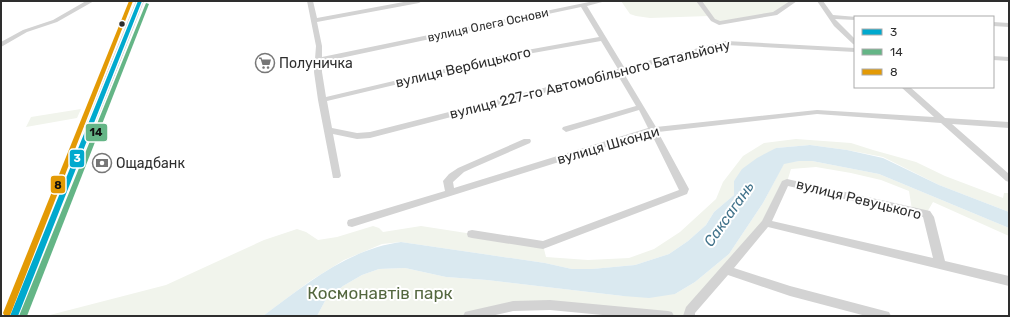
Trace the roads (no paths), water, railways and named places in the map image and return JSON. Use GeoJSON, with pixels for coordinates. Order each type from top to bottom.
{"type":"FeatureCollection","features":[{"type":"Feature","properties":{"kind":"main road"},"geometry":{"type":"LineString","coordinates":[[14,316],[140,1]]}},
{"type":"Feature","properties":{"kind":"street"},"geometry":{"type":"LineString","coordinates":[[1,45],[22,32],[55,21],[91,1]]}},
{"type":"Feature","properties":{"kind":"street"},"geometry":{"type":"LineString","coordinates":[[310,1],[319,46],[320,60],[318,72],[322,100],[336,176]]}},
{"type":"Feature","properties":{"kind":"street"},"geometry":{"type":"LineString","coordinates":[[314,20],[419,1]]}},
{"type":"Feature","properties":{"kind":"street"},"geometry":{"type":"LineString","coordinates":[[561,1],[569,8]]}},
{"type":"Feature","properties":{"kind":"street","name":"вулиця Олега Основи"},"geometry":{"type":"LineString","coordinates":[[320,60],[603,1]]}},
{"type":"Feature","properties":{"kind":"street"},"geometry":{"type":"LineString","coordinates":[[699,1],[713,20],[719,23],[775,14],[794,1]]}},
{"type":"Feature","properties":{"kind":"street"},"geometry":{"type":"LineString","coordinates":[[820,1],[830,17],[854,42]]}},
{"type":"Feature","properties":{"kind":"street"},"geometry":{"type":"LineString","coordinates":[[472,234],[543,245],[682,194],[684,189],[604,38],[583,5]]}},
{"type":"Feature","properties":{"kind":"street"},"geometry":{"type":"LineString","coordinates":[[830,17],[854,18]]}},
{"type":"Feature","properties":{"kind":"street"},"geometry":{"type":"LineString","coordinates":[[994,24],[1009,25]]}},
{"type":"Feature","properties":{"kind":"street","name":"вулиця Вербицького"},"geometry":{"type":"LineString","coordinates":[[322,100],[516,54],[604,38]]}},
{"type":"Feature","properties":{"kind":"street","name":"вулиця 227-го Автомобільного Батальйону"},"geometry":{"type":"LineString","coordinates":[[328,130],[358,136],[370,135],[732,42],[854,50]]}},
{"type":"Feature","properties":{"kind":"street"},"geometry":{"type":"LineString","coordinates":[[994,58],[1009,60]]}},
{"type":"Feature","properties":{"kind":"street"},"geometry":{"type":"LineString","coordinates":[[906,88],[1009,179]]}},
{"type":"Feature","properties":{"kind":"street"},"geometry":{"type":"LineString","coordinates":[[566,129],[641,107]]}},
{"type":"Feature","properties":{"kind":"street","name":"вулиця Шконди"},"geometry":{"type":"LineString","coordinates":[[352,223],[652,130],[817,112],[1009,125]]}},
{"type":"Feature","properties":{"kind":"street"},"geometry":{"type":"LineString","coordinates":[[451,193],[448,180],[458,171],[527,141]]}},
{"type":"Feature","properties":{"kind":"street","name":"вулиця Ревуцького"},"geometry":{"type":"LineString","coordinates":[[766,223],[785,183],[787,182],[926,214],[929,217],[940,265]]}},
{"type":"Feature","properties":{"kind":"street"},"geometry":{"type":"LineString","coordinates":[[689,316],[690,310],[766,223],[1009,281]]}},
{"type":"Feature","properties":{"kind":"street"},"geometry":{"type":"LineString","coordinates":[[726,270],[790,291],[885,316]]}},
{"type":"Feature","properties":{"kind":"street"},"geometry":{"type":"LineString","coordinates":[[469,316],[513,306],[550,305],[668,316]]}},
{"type":"Feature","properties":{"kind":"water","name":"Саксагань"},"geometry":{"type":"Polygon","coordinates":[[[810,145],[847,150],[883,158],[939,185],[1009,212],[1009,228],[879,174],[812,161],[799,161],[784,164],[763,203],[729,254],[695,282],[675,294],[649,298],[623,296],[487,280],[446,277],[405,268],[379,269],[362,275],[343,286],[325,301],[317,316],[263,316],[311,281],[345,260],[363,252],[401,242],[545,263],[572,269],[592,269],[635,265],[669,254],[688,241],[706,225],[714,212],[734,195],[734,181],[742,169],[757,158],[776,148],[810,145]]]}},
{"type":"Feature","properties":{"kind":"place","name":"Полуничка"},"geometry":{"type":"Point","coordinates":[265,63]}},
{"type":"Feature","properties":{"kind":"place","name":"Ощадбанк"},"geometry":{"type":"Point","coordinates":[102,163]}},
{"type":"Feature","properties":{"kind":"park label","name":"Космонавтів парк"},"geometry":{"type":"Point","coordinates":[380,293]}}]}
